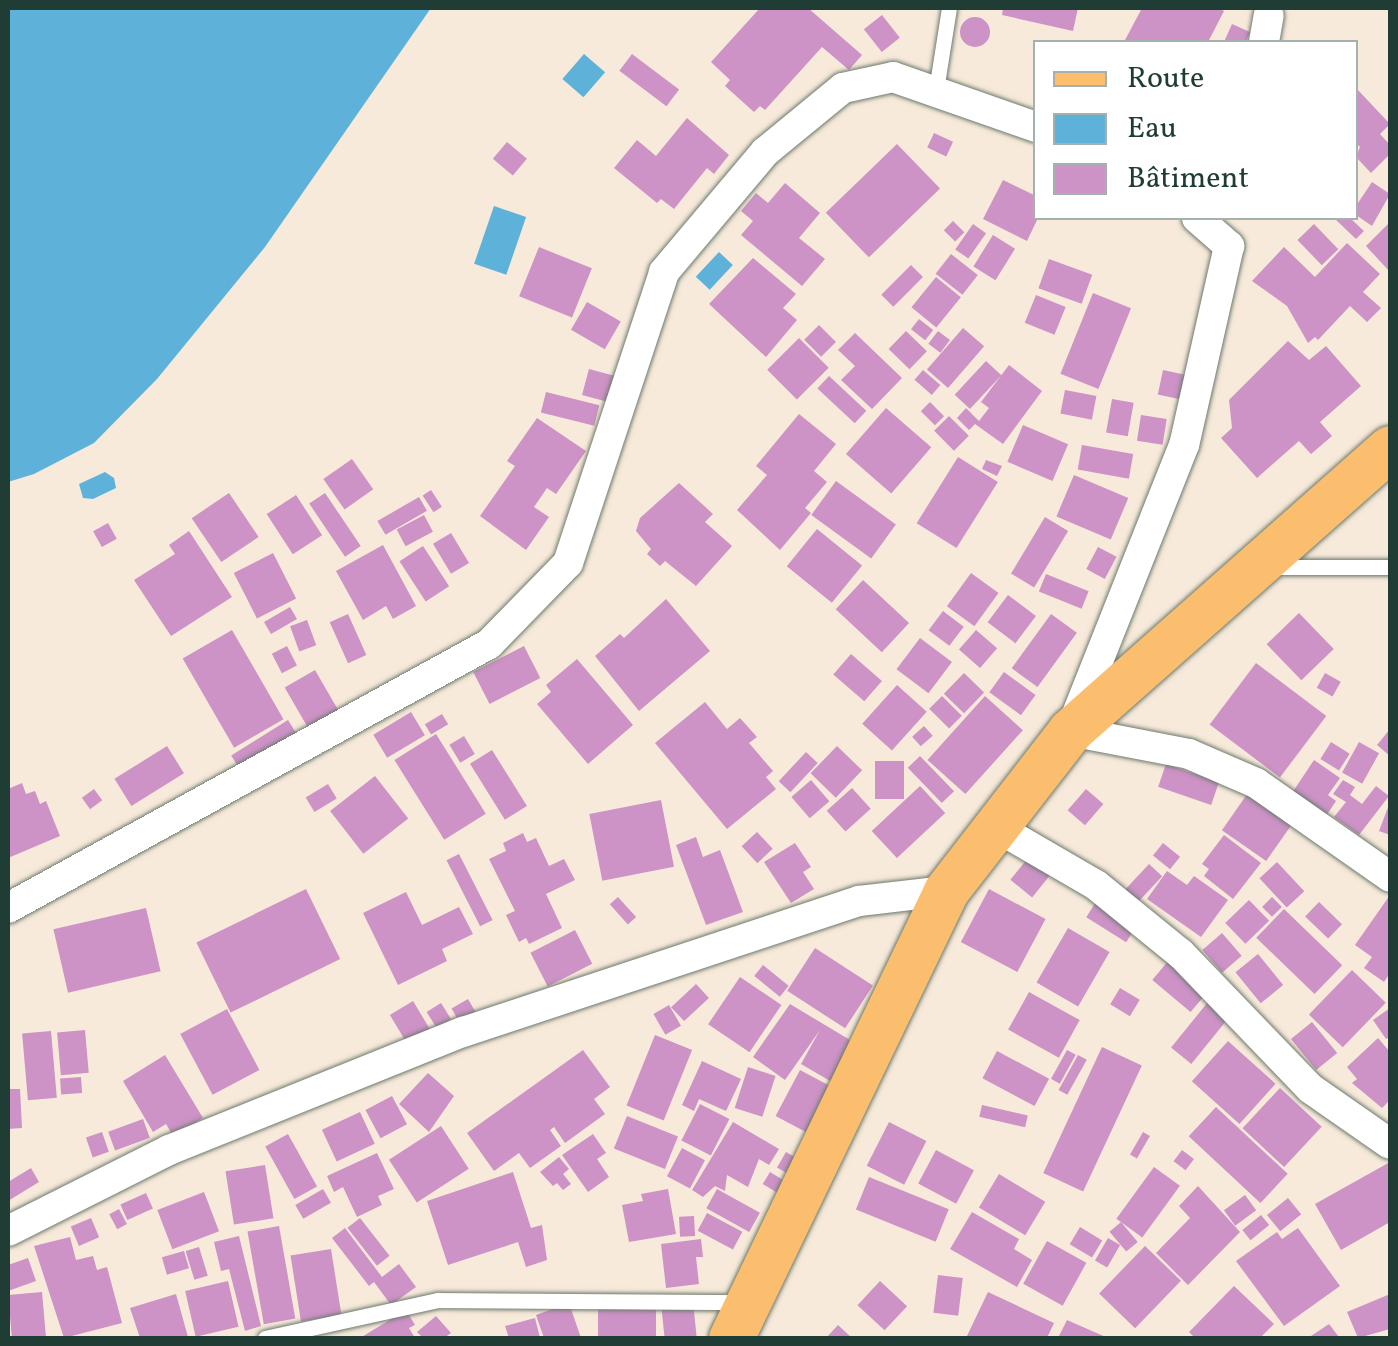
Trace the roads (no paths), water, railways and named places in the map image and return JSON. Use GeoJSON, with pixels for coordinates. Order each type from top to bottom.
{"type":"FeatureCollection","features":[{"type":"Feature","properties":{"kind":"main road"},"geometry":{"type":"LineString","coordinates":[[740,1320],[946,891],[1070,731],[1390,448]]}},
{"type":"Feature","properties":{"kind":"street"},"geometry":{"type":"LineString","coordinates":[[8,908],[490,644],[568,563],[664,272],[765,152],[844,88],[893,77],[1033,126]]}},
{"type":"Feature","properties":{"kind":"street"},"geometry":{"type":"LineString","coordinates":[[1202,220],[1232,232],[1184,445],[1070,731],[1189,754],[1256,784],[1390,877]]}},
{"type":"Feature","properties":{"kind":"street"},"geometry":{"type":"LineString","coordinates":[[996,827],[1096,884],[1181,954],[1311,1089],[1390,1144]]}},
{"type":"Feature","properties":{"kind":"street"},"geometry":{"type":"LineString","coordinates":[[8,1231],[168,1150],[464,1032],[860,901],[946,891]]}},
{"type":"Feature","properties":{"kind":"lane"},"geometry":{"type":"LineString","coordinates":[[936,90],[949,8]]}},
{"type":"Feature","properties":{"kind":"lane"},"geometry":{"type":"LineString","coordinates":[[1256,568],[1390,568]]}},
{"type":"Feature","properties":{"kind":"lane"},"geometry":{"type":"LineString","coordinates":[[265,1338],[438,1300],[740,1320]]}},
{"type":"Feature","properties":{"kind":"water"},"geometry":{"type":"Polygon","coordinates":[[[8,8],[431,8],[265,247],[157,379],[94,443],[34,474],[8,482],[8,8]]]}},
{"type":"Feature","properties":{"kind":"water"},"geometry":{"type":"Polygon","coordinates":[[[584,54],[605,72],[583,97],[562,79],[584,54]]]}},
{"type":"Feature","properties":{"kind":"water"},"geometry":{"type":"Polygon","coordinates":[[[494,206],[526,217],[506,275],[474,264],[494,206]]]}},
{"type":"Feature","properties":{"kind":"water"},"geometry":{"type":"Polygon","coordinates":[[[719,252],[733,265],[710,290],[696,277],[719,252]]]}},
{"type":"Feature","properties":{"kind":"water"},"geometry":{"type":"Polygon","coordinates":[[[105,472],[114,478],[116,488],[93,499],[83,498],[79,484],[105,472]]]}}]}
